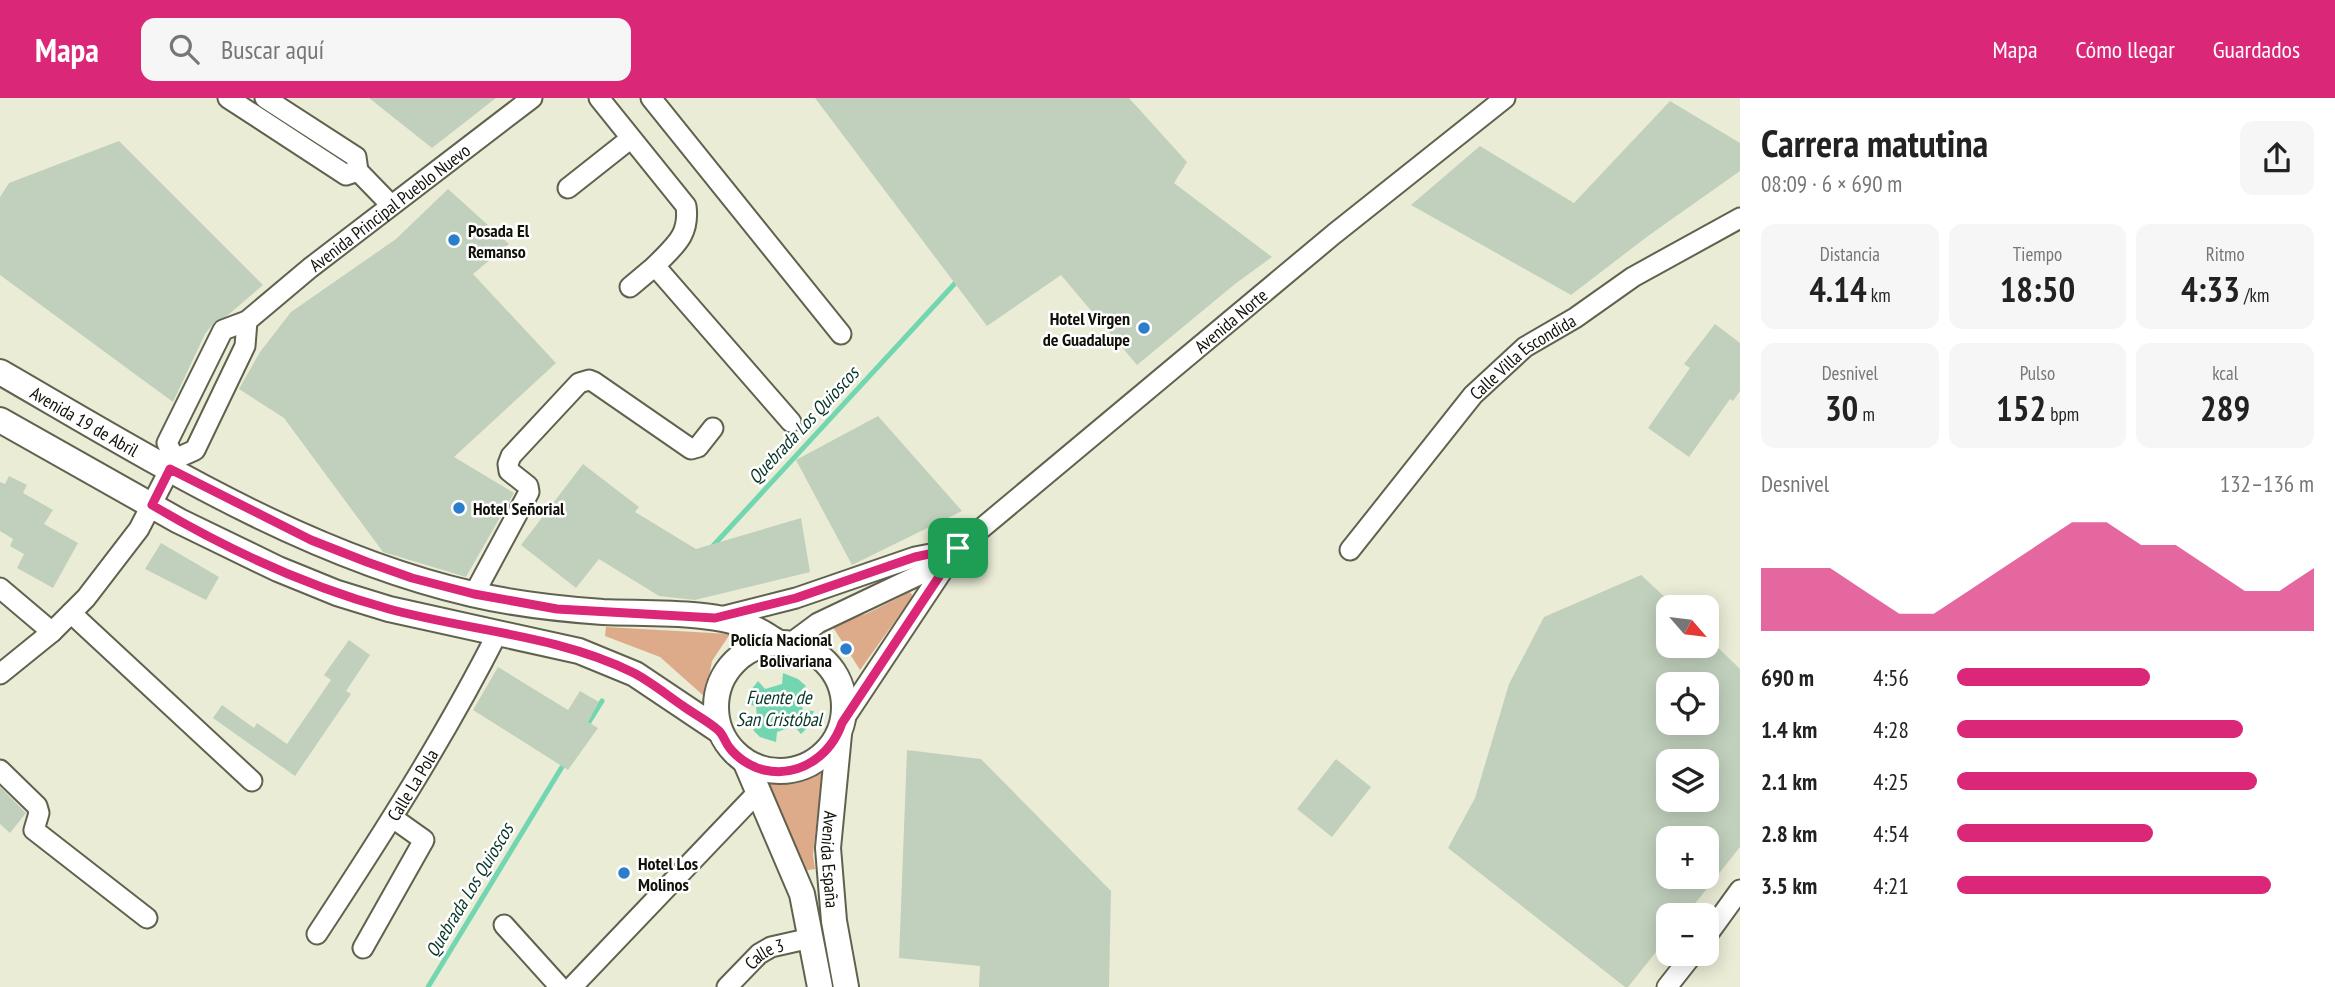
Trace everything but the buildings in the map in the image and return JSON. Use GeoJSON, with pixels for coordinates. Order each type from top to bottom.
{"type":"FeatureCollection","features":[{"type":"Feature","properties":{"kind":"main road","name":"Avenida 19 de Abril"},"geometry":{"type":"LineString","coordinates":[[0,372],[172,464]]}},
{"type":"Feature","properties":{"kind":"main road"},"geometry":{"type":"LineString","coordinates":[[0,420],[72,463],[255,559],[337,593],[389,609],[579,651],[635,674],[720,731]]}},
{"type":"Feature","properties":{"kind":"main road"},"geometry":{"type":"LineString","coordinates":[[172,464],[311,540],[412,578],[474,594],[557,609],[715,618],[753,628],[811,650],[827,663],[839,681],[844,701],[841,727],[830,747],[816,760],[800,768],[782,772],[764,770],[746,763],[730,749],[720,731],[715,711],[717,690],[726,671],[740,656],[758,646],[784,642]]}},
{"type":"Feature","properties":{"kind":"main road","name":"Avenida España"},"geometry":{"type":"LineString","coordinates":[[841,727],[828,848],[834,921],[846,987]]}},
{"type":"Feature","properties":{"kind":"main road","name":"Avenida España"},"geometry":{"type":"LineString","coordinates":[[746,763],[802,894],[820,987]]}},
{"type":"Feature","properties":{"kind":"street"},"geometry":{"type":"LineString","coordinates":[[228,98],[346,175],[358,171]]}},
{"type":"Feature","properties":{"kind":"street"},"geometry":{"type":"LineString","coordinates":[[265,98],[356,157],[358,171],[391,205]]}},
{"type":"Feature","properties":{"kind":"street","name":"Avenida Principal Pueblo Nuevo"},"geometry":{"type":"LineString","coordinates":[[172,464],[167,443],[223,330],[247,321],[274,296],[532,98]]}},
{"type":"Feature","properties":{"kind":"street"},"geometry":{"type":"LineString","coordinates":[[599,98],[686,206],[686,229],[682,238],[630,287]]}},
{"type":"Feature","properties":{"kind":"street"},"geometry":{"type":"LineString","coordinates":[[651,98],[841,334]]}},
{"type":"Feature","properties":{"kind":"street","name":"Avenida Norte"},"geometry":{"type":"LineString","coordinates":[[784,642],[919,575],[958,548],[1334,234],[1506,98]]}},
{"type":"Feature","properties":{"kind":"street"},"geometry":{"type":"LineString","coordinates":[[568,188],[630,139]]}},
{"type":"Feature","properties":{"kind":"street","name":"Calle Villa Escondida"},"geometry":{"type":"LineString","coordinates":[[1350,550],[1473,396],[1525,347],[1574,318],[1633,277],[1740,218]]}},
{"type":"Feature","properties":{"kind":"street"},"geometry":{"type":"LineString","coordinates":[[655,266],[791,422]]}},
{"type":"Feature","properties":{"kind":"street","name":"Avenida Principal Pueblo Nuevo"},"geometry":{"type":"LineString","coordinates":[[0,674],[52,632],[86,598],[139,529],[172,464],[195,450],[245,346],[247,321]]}},
{"type":"Feature","properties":{"kind":"street"},"geometry":{"type":"LineString","coordinates":[[474,594],[529,492],[528,486],[509,471],[511,456],[579,383],[589,380],[594,382],[691,449],[698,447],[713,428]]}},
{"type":"Feature","properties":{"kind":"street"},"geometry":{"type":"LineString","coordinates":[[715,618],[796,598],[915,557],[958,548]]}},
{"type":"Feature","properties":{"kind":"street","name":"Avenida Norte"},"geometry":{"type":"LineString","coordinates":[[841,727],[958,548]]}},
{"type":"Feature","properties":{"kind":"street"},"geometry":{"type":"LineString","coordinates":[[0,588],[52,632]]}},
{"type":"Feature","properties":{"kind":"street"},"geometry":{"type":"LineString","coordinates":[[71,613],[252,781]]}},
{"type":"Feature","properties":{"kind":"street","name":"Calle La Pola"},"geometry":{"type":"LineString","coordinates":[[317,934],[393,818],[458,709],[498,632]]}},
{"type":"Feature","properties":{"kind":"street"},"geometry":{"type":"LineString","coordinates":[[0,770],[37,806],[39,813],[34,830],[147,918]]}},
{"type":"Feature","properties":{"kind":"street"},"geometry":{"type":"LineString","coordinates":[[572,987],[758,792]]}},
{"type":"Feature","properties":{"kind":"street"},"geometry":{"type":"LineString","coordinates":[[363,948],[428,832],[393,818]]}},
{"type":"Feature","properties":{"kind":"street"},"geometry":{"type":"LineString","coordinates":[[1719,919],[1740,890]]}},
{"type":"Feature","properties":{"kind":"street"},"geometry":{"type":"LineString","coordinates":[[504,925],[559,987]]}},
{"type":"Feature","properties":{"kind":"street","name":"Calle 3"},"geometry":{"type":"LineString","coordinates":[[726,987],[771,947],[811,938]]}},
{"type":"Feature","properties":{"kind":"street"},"geometry":{"type":"LineString","coordinates":[[1667,987],[1684,966]]}},
{"type":"Feature","properties":{"kind":"shaded area"},"geometry":{"type":"Polygon","coordinates":[[[910,592],[913,596],[860,670],[831,624],[866,614],[910,592]]]}},
{"type":"Feature","properties":{"kind":"shaded area"},"geometry":{"type":"Polygon","coordinates":[[[606,627],[730,634],[712,661],[705,697],[660,657],[605,636],[606,627]]]}},
{"type":"Feature","properties":{"kind":"shaded area"},"geometry":{"type":"Polygon","coordinates":[[[822,773],[813,855],[815,869],[802,871],[795,847],[764,781],[793,783],[822,773]]]}},
{"type":"Feature","properties":{"kind":"water","name":"Fuente de San Cristóbal"},"geometry":{"type":"Polygon","coordinates":[[[783,673],[798,679],[806,686],[798,693],[803,710],[814,711],[808,727],[801,734],[794,726],[777,732],[776,742],[760,737],[753,730],[761,723],[756,706],[745,704],[748,694],[758,681],[765,689],[782,684],[783,673]]]}},
{"type":"Feature","properties":{"kind":"waterway","name":"Quebrada Los Quioscos"},"geometry":{"type":"LineString","coordinates":[[711,548],[958,280]]}},
{"type":"Feature","properties":{"kind":"waterway","name":"Quebrada Los Quioscos"},"geometry":{"type":"LineString","coordinates":[[586,727],[602,701]]}},
{"type":"Feature","properties":{"kind":"waterway","name":"Quebrada Los Quioscos"},"geometry":{"type":"LineString","coordinates":[[428,987],[565,762]]}},
{"type":"Feature","properties":{"kind":"place","name":"Posada El Remanso"},"geometry":{"type":"Point","coordinates":[454,240]}},
{"type":"Feature","properties":{"kind":"place","name":"Hotel Virgen de Guadalupe"},"geometry":{"type":"Point","coordinates":[1144,328]}},
{"type":"Feature","properties":{"kind":"place","name":"Hotel Señorial"},"geometry":{"type":"Point","coordinates":[459,508]}},
{"type":"Feature","properties":{"kind":"place","name":"Policía Nacional Bolivariana"},"geometry":{"type":"Point","coordinates":[846,649]}},
{"type":"Feature","properties":{"kind":"place","name":"Hotel Los Molinos"},"geometry":{"type":"Point","coordinates":[624,873]}},
{"type":"Feature","properties":{"kind":"route"},"geometry":{"type":"LineString","coordinates":[[170,469],[311,540],[412,578],[474,594],[557,609],[715,618],[796,598],[915,557],[958,548],[842,723],[830,747],[816,760],[800,768],[782,772],[764,770],[746,763],[730,749],[720,731],[635,674],[579,651],[389,609],[337,593],[255,559],[152,505],[170,469]]}}]}
